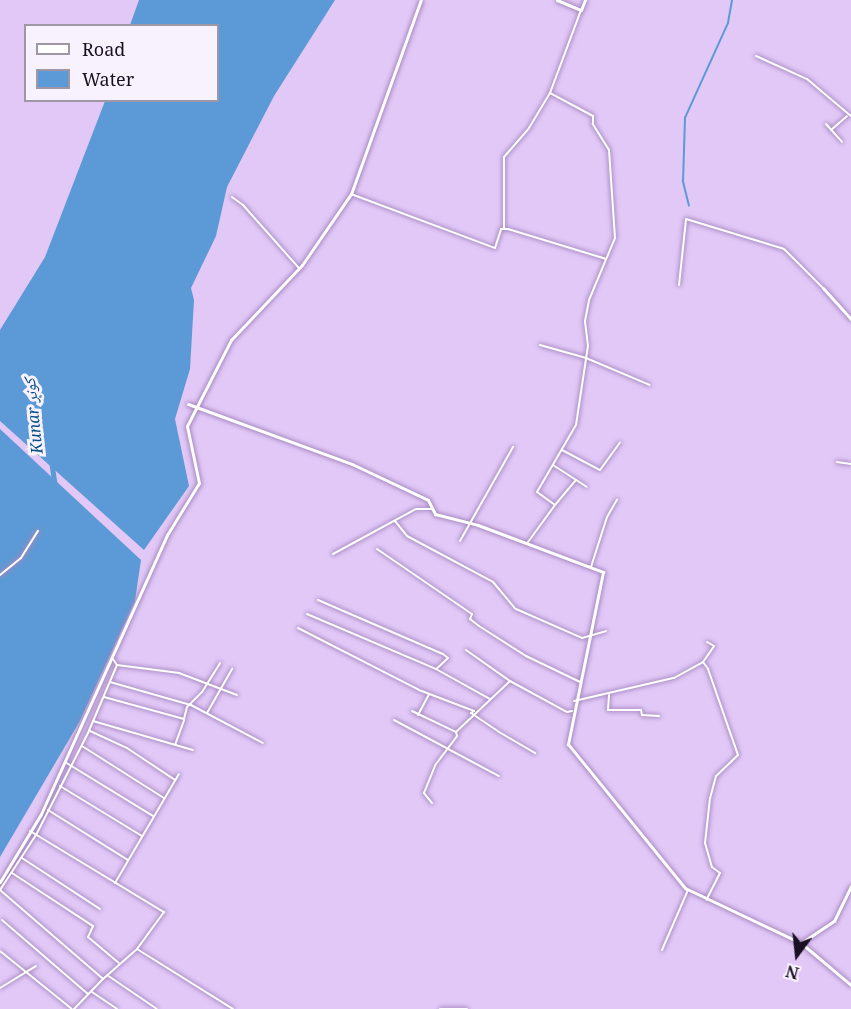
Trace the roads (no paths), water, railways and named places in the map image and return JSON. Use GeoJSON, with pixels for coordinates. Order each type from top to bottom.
{"type":"FeatureCollection","features":[{"type":"Feature","properties":{"kind":"street"},"geometry":{"type":"LineString","coordinates":[[0,882],[30,831],[65,762],[167,535],[199,483],[187,426],[231,340],[299,268],[351,194],[421,0]]}},
{"type":"Feature","properties":{"kind":"street"},"geometry":{"type":"LineString","coordinates":[[557,0],[581,10]]}},
{"type":"Feature","properties":{"kind":"street"},"geometry":{"type":"LineString","coordinates":[[351,194],[495,248],[504,229],[504,157],[529,128],[550,93],[585,0]]}},
{"type":"Feature","properties":{"kind":"street"},"geometry":{"type":"LineString","coordinates":[[756,56],[807,79],[849,116],[831,130]]}},
{"type":"Feature","properties":{"kind":"street"},"geometry":{"type":"LineString","coordinates":[[550,93],[593,116],[593,124],[609,150],[615,238],[589,300],[586,358],[576,425],[537,492],[555,505]]}},
{"type":"Feature","properties":{"kind":"street"},"geometry":{"type":"LineString","coordinates":[[826,124],[842,142]]}},
{"type":"Feature","properties":{"kind":"street"},"geometry":{"type":"LineString","coordinates":[[232,197],[243,205],[299,268]]}},
{"type":"Feature","properties":{"kind":"street"},"geometry":{"type":"LineString","coordinates":[[679,285],[686,219],[784,249],[851,319]]}},
{"type":"Feature","properties":{"kind":"street"},"geometry":{"type":"LineString","coordinates":[[504,229],[606,259]]}},
{"type":"Feature","properties":{"kind":"street"},"geometry":{"type":"LineString","coordinates":[[540,345],[586,358],[650,385]]}},
{"type":"Feature","properties":{"kind":"street"},"geometry":{"type":"LineString","coordinates":[[188,404],[352,464],[428,500],[435,514],[469,522],[528,542],[603,572],[574,701],[568,744],[688,891],[801,944],[851,985]]}},
{"type":"Feature","properties":{"kind":"street"},"geometry":{"type":"LineString","coordinates":[[562,450],[600,470],[620,442]]}},
{"type":"Feature","properties":{"kind":"street"},"geometry":{"type":"LineString","coordinates":[[460,541],[513,447]]}},
{"type":"Feature","properties":{"kind":"street"},"geometry":{"type":"LineString","coordinates":[[837,462],[851,464]]}},
{"type":"Feature","properties":{"kind":"street"},"geometry":{"type":"LineString","coordinates":[[553,465],[587,487]]}},
{"type":"Feature","properties":{"kind":"street"},"geometry":{"type":"LineString","coordinates":[[528,542],[576,480]]}},
{"type":"Feature","properties":{"kind":"street"},"geometry":{"type":"LineString","coordinates":[[591,567],[607,517],[617,500]]}},
{"type":"Feature","properties":{"kind":"street"},"geometry":{"type":"LineString","coordinates":[[333,554],[417,509],[432,509]]}},
{"type":"Feature","properties":{"kind":"street"},"geometry":{"type":"LineString","coordinates":[[395,521],[407,536],[493,582],[516,609],[587,639],[606,631]]}},
{"type":"Feature","properties":{"kind":"street"},"geometry":{"type":"LineString","coordinates":[[0,575],[21,558],[38,531]]}},
{"type":"Feature","properties":{"kind":"street"},"geometry":{"type":"LineString","coordinates":[[377,549],[472,614],[470,619],[479,626],[526,656],[580,682]]}},
{"type":"Feature","properties":{"kind":"street"},"geometry":{"type":"LineString","coordinates":[[308,614],[432,671],[447,658],[443,654],[318,600]]}},
{"type":"Feature","properties":{"kind":"street"},"geometry":{"type":"LineString","coordinates":[[298,628],[429,694],[473,712],[536,753]]}},
{"type":"Feature","properties":{"kind":"street"},"geometry":{"type":"LineString","coordinates":[[574,701],[674,678],[703,662],[714,646],[707,642]]}},
{"type":"Feature","properties":{"kind":"street"},"geometry":{"type":"LineString","coordinates":[[466,650],[510,681],[567,712],[572,711]]}},
{"type":"Feature","properties":{"kind":"street"},"geometry":{"type":"LineString","coordinates":[[113,658],[117,665]]}},
{"type":"Feature","properties":{"kind":"street"},"geometry":{"type":"LineString","coordinates":[[703,662],[738,755],[716,776],[710,798],[705,843],[712,867],[720,873],[706,900]]}},
{"type":"Feature","properties":{"kind":"street"},"geometry":{"type":"LineString","coordinates":[[175,745],[190,705],[220,663]]}},
{"type":"Feature","properties":{"kind":"street"},"geometry":{"type":"LineString","coordinates":[[103,978],[0,890],[36,835],[59,786],[82,746],[117,665]]}},
{"type":"Feature","properties":{"kind":"street"},"geometry":{"type":"LineString","coordinates":[[117,665],[148,666],[221,687],[237,695]]}},
{"type":"Feature","properties":{"kind":"street"},"geometry":{"type":"LineString","coordinates":[[207,713],[232,669]]}},
{"type":"Feature","properties":{"kind":"street"},"geometry":{"type":"LineString","coordinates":[[436,669],[490,699]]}},
{"type":"Feature","properties":{"kind":"street"},"geometry":{"type":"LineString","coordinates":[[432,804],[424,794],[436,764],[448,749],[456,732],[473,712],[510,681]]}},
{"type":"Feature","properties":{"kind":"street"},"geometry":{"type":"LineString","coordinates":[[110,682],[190,705],[263,743]]}},
{"type":"Feature","properties":{"kind":"street"},"geometry":{"type":"LineString","coordinates":[[418,715],[429,694]]}},
{"type":"Feature","properties":{"kind":"street"},"geometry":{"type":"LineString","coordinates":[[609,694],[608,710],[641,710],[642,715],[659,716]]}},
{"type":"Feature","properties":{"kind":"street"},"geometry":{"type":"LineString","coordinates":[[104,697],[184,719]]}},
{"type":"Feature","properties":{"kind":"street"},"geometry":{"type":"LineString","coordinates":[[412,711],[456,732]]}},
{"type":"Feature","properties":{"kind":"street"},"geometry":{"type":"LineString","coordinates":[[394,720],[499,776]]}},
{"type":"Feature","properties":{"kind":"street"},"geometry":{"type":"LineString","coordinates":[[93,722],[193,750]]}},
{"type":"Feature","properties":{"kind":"street"},"geometry":{"type":"LineString","coordinates":[[89,730],[127,748],[175,780]]}},
{"type":"Feature","properties":{"kind":"street"},"geometry":{"type":"LineString","coordinates":[[82,746],[164,798]]}},
{"type":"Feature","properties":{"kind":"street"},"geometry":{"type":"LineString","coordinates":[[65,762],[153,816]]}},
{"type":"Feature","properties":{"kind":"street"},"geometry":{"type":"LineString","coordinates":[[115,883],[179,774]]}},
{"type":"Feature","properties":{"kind":"street"},"geometry":{"type":"LineString","coordinates":[[59,786],[142,836]]}},
{"type":"Feature","properties":{"kind":"street"},"geometry":{"type":"LineString","coordinates":[[48,810],[128,860]]}},
{"type":"Feature","properties":{"kind":"street"},"geometry":{"type":"LineString","coordinates":[[23,974],[30,972],[73,1009],[119,963],[137,949],[164,912],[30,831]]}},
{"type":"Feature","properties":{"kind":"street"},"geometry":{"type":"LineString","coordinates":[[21,857],[100,909]]}},
{"type":"Feature","properties":{"kind":"street"},"geometry":{"type":"LineString","coordinates":[[11,873],[93,926],[88,937],[119,963]]}},
{"type":"Feature","properties":{"kind":"street"},"geometry":{"type":"LineString","coordinates":[[801,944],[834,921],[851,886]]}},
{"type":"Feature","properties":{"kind":"street"},"geometry":{"type":"LineString","coordinates":[[662,950],[688,891]]}},
{"type":"Feature","properties":{"kind":"street"},"geometry":{"type":"LineString","coordinates":[[2,920],[88,994]]}},
{"type":"Feature","properties":{"kind":"street"},"geometry":{"type":"LineString","coordinates":[[137,949],[233,1009]]}},
{"type":"Feature","properties":{"kind":"street"},"geometry":{"type":"LineString","coordinates":[[0,951],[23,974]]}},
{"type":"Feature","properties":{"kind":"street"},"geometry":{"type":"LineString","coordinates":[[0,988],[36,966]]}},
{"type":"Feature","properties":{"kind":"street"},"geometry":{"type":"LineString","coordinates":[[107,975],[157,1009]]}},
{"type":"Feature","properties":{"kind":"street"},"geometry":{"type":"LineString","coordinates":[[92,991],[117,1009]]}},
{"type":"Feature","properties":{"kind":"street"},"geometry":{"type":"LineString","coordinates":[[440,1009],[467,1009]]}},
{"type":"Feature","properties":{"kind":"water"},"geometry":{"type":"Polygon","coordinates":[[[139,0],[335,0],[274,96],[227,187],[216,236],[191,288],[194,300],[190,369],[175,419],[189,486],[144,550],[0,421],[0,330],[45,257],[105,102],[219,102],[219,24],[130,24],[139,0]]]}},
{"type":"Feature","properties":{"kind":"water"},"geometry":{"type":"Polygon","coordinates":[[[0,429],[141,560],[135,601],[80,721],[0,857],[0,429]]]}},
{"type":"Feature","properties":{"kind":"waterway"},"geometry":{"type":"LineString","coordinates":[[689,206],[683,182],[685,118],[728,23],[732,0]]}},
{"type":"Feature","properties":{"kind":"waterway","name":"Kunar کونړ"},"geometry":{"type":"LineString","coordinates":[[51,461],[55,485]]}}]}
